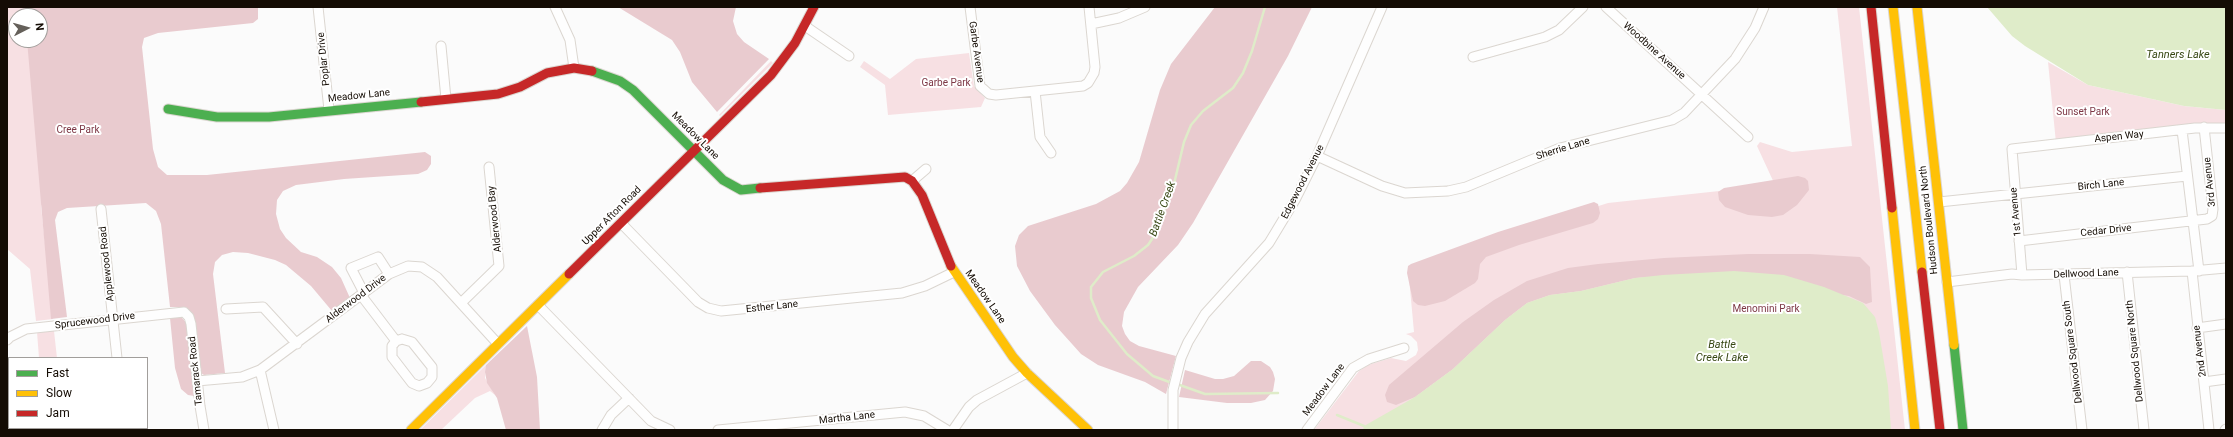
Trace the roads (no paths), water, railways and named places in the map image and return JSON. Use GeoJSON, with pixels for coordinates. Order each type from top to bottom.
{"type":"FeatureCollection","features":[{"type":"Feature","properties":{"kind":"main road","name":"Upper Afton Road"},"geometry":{"type":"LineString","coordinates":[[411,430],[771,75],[785,58],[806,26],[814,7]]}},
{"type":"Feature","properties":{"kind":"main road"},"geometry":{"type":"LineString","coordinates":[[1871,7],[1915,430]]}},
{"type":"Feature","properties":{"kind":"main road"},"geometry":{"type":"LineString","coordinates":[[1893,7],[1940,430]]}},
{"type":"Feature","properties":{"kind":"main road","name":"Hudson Boulevard North"},"geometry":{"type":"LineString","coordinates":[[1917,7],[1963,430]]}},
{"type":"Feature","properties":{"kind":"main road","name":"Meadow Lane"},"geometry":{"type":"LineString","coordinates":[[168,109],[218,117],[248,118],[498,94],[520,87],[547,73],[574,68],[601,72],[620,81],[633,90],[723,180],[741,190],[753,191],[898,177],[912,181],[922,195],[954,272],[991,326],[1027,373],[1088,430]]}},
{"type":"Feature","properties":{"kind":"street","name":"Poplar Drive"},"geometry":{"type":"LineString","coordinates":[[318,7],[329,110]]}},
{"type":"Feature","properties":{"kind":"street"},"geometry":{"type":"LineString","coordinates":[[555,7],[570,40],[574,68]]}},
{"type":"Feature","properties":{"kind":"street","name":"Garbe Avenue"},"geometry":{"type":"LineString","coordinates":[[970,7],[980,86],[989,94],[996,95],[1035,91]]}},
{"type":"Feature","properties":{"kind":"street"},"geometry":{"type":"LineString","coordinates":[[1051,153],[1040,137],[1035,91],[1083,86],[1092,79],[1095,67],[1089,7]]}},
{"type":"Feature","properties":{"kind":"street"},"geometry":{"type":"LineString","coordinates":[[1091,24],[1120,18],[1145,7]]}},
{"type":"Feature","properties":{"kind":"street","name":"Edgewood Avenue"},"geometry":{"type":"LineString","coordinates":[[1173,430],[1173,390],[1176,373],[1196,328],[1216,302],[1268,243],[1296,200],[1317,156],[1382,7]]}},
{"type":"Feature","properties":{"kind":"street"},"geometry":{"type":"LineString","coordinates":[[1473,57],[1545,37],[1559,30],[1583,7]]}},
{"type":"Feature","properties":{"kind":"street","name":"Woodbine Avenue"},"geometry":{"type":"LineString","coordinates":[[1606,7],[1748,137]]}},
{"type":"Feature","properties":{"kind":"street","name":"Sherrie Lane"},"geometry":{"type":"LineString","coordinates":[[1317,156],[1382,186],[1405,193],[1448,191],[1466,187],[1560,148],[1672,120],[1684,113],[1735,59],[1755,28],[1764,7]]}},
{"type":"Feature","properties":{"kind":"street"},"geometry":{"type":"LineString","coordinates":[[806,26],[849,56]]}},
{"type":"Feature","properties":{"kind":"street"},"geometry":{"type":"LineString","coordinates":[[441,46],[446,98]]}},
{"type":"Feature","properties":{"kind":"street","name":"Aspen Way"},"geometry":{"type":"LineString","coordinates":[[2012,149],[2204,127],[2226,128]]}},
{"type":"Feature","properties":{"kind":"street","name":"3rd Avenue"},"geometry":{"type":"LineString","coordinates":[[2193,221],[2207,219],[2212,216],[2213,209],[2204,127]]}},
{"type":"Feature","properties":{"kind":"street","name":"2nd Avenue"},"geometry":{"type":"LineString","coordinates":[[2182,130],[2193,221],[2197,328],[2209,430]]}},
{"type":"Feature","properties":{"kind":"street","name":"1st Avenue"},"geometry":{"type":"LineString","coordinates":[[2012,149],[2022,275]]}},
{"type":"Feature","properties":{"kind":"street","name":"Alderwood Bay"},"geometry":{"type":"LineString","coordinates":[[461,303],[499,266],[490,168]]}},
{"type":"Feature","properties":{"kind":"street"},"geometry":{"type":"LineString","coordinates":[[912,181],[926,169]]}},
{"type":"Feature","properties":{"kind":"street","name":"Birch Lane"},"geometry":{"type":"LineString","coordinates":[[2015,194],[2187,176]]}},
{"type":"Feature","properties":{"kind":"street"},"geometry":{"type":"LineString","coordinates":[[1939,202],[2015,194]]}},
{"type":"Feature","properties":{"kind":"street","name":"Applewood Road"},"geometry":{"type":"LineString","coordinates":[[101,209],[117,357]]}},
{"type":"Feature","properties":{"kind":"street","name":"Cedar Drive"},"geometry":{"type":"LineString","coordinates":[[2019,240],[2193,221]]}},
{"type":"Feature","properties":{"kind":"street","name":"Esther Lane"},"geometry":{"type":"LineString","coordinates":[[621,223],[688,294],[708,308],[721,311],[902,293],[925,286],[954,272]]}},
{"type":"Feature","properties":{"kind":"street"},"geometry":{"type":"LineString","coordinates":[[389,274],[378,257],[351,268],[362,294],[396,341]]}},
{"type":"Feature","properties":{"kind":"street","name":"Alderwood Drive"},"geometry":{"type":"LineString","coordinates":[[197,381],[242,377],[260,370],[297,344],[389,274],[405,266],[422,267],[437,277],[498,344]]}},
{"type":"Feature","properties":{"kind":"street","name":"Dellwood Lane"},"geometry":{"type":"LineString","coordinates":[[1947,282],[2012,274],[2064,275],[2196,271],[2226,268]]}},
{"type":"Feature","properties":{"kind":"street","name":"Dellwood Square North"},"geometry":{"type":"LineString","coordinates":[[2127,272],[2144,430]]}},
{"type":"Feature","properties":{"kind":"street","name":"Dellwood Square South"},"geometry":{"type":"LineString","coordinates":[[2064,275],[2082,430]]}},
{"type":"Feature","properties":{"kind":"street"},"geometry":{"type":"LineString","coordinates":[[538,305],[651,421],[670,430]]}},
{"type":"Feature","properties":{"kind":"street"},"geometry":{"type":"LineString","coordinates":[[226,309],[263,307],[297,344]]}},
{"type":"Feature","properties":{"kind":"street","name":"Sprucewood Drive"},"geometry":{"type":"LineString","coordinates":[[7,340],[10,336],[26,329],[177,311],[186,313]]}},
{"type":"Feature","properties":{"kind":"street","name":"Tamarack Road"},"geometry":{"type":"LineString","coordinates":[[186,313],[191,324],[204,430]]}},
{"type":"Feature","properties":{"kind":"street"},"geometry":{"type":"LineString","coordinates":[[2197,328],[2226,324]]}},
{"type":"Feature","properties":{"kind":"street"},"geometry":{"type":"LineString","coordinates":[[402,339],[409,340],[430,365],[433,375],[427,384],[419,386],[412,383],[393,359],[391,349],[396,341],[402,339]]}},
{"type":"Feature","properties":{"kind":"street","name":"Meadow Lane"},"geometry":{"type":"LineString","coordinates":[[1307,430],[1353,368],[1369,359],[1404,348]]}},
{"type":"Feature","properties":{"kind":"street"},"geometry":{"type":"LineString","coordinates":[[260,370],[274,430]]}},
{"type":"Feature","properties":{"kind":"street"},"geometry":{"type":"LineString","coordinates":[[953,430],[969,407],[977,400],[1027,373]]}},
{"type":"Feature","properties":{"kind":"street"},"geometry":{"type":"LineString","coordinates":[[2204,382],[2226,380]]}},
{"type":"Feature","properties":{"kind":"street"},"geometry":{"type":"LineString","coordinates":[[602,430],[611,415],[629,398]]}},
{"type":"Feature","properties":{"kind":"street","name":"Martha Lane"},"geometry":{"type":"LineString","coordinates":[[718,430],[905,412],[924,416],[946,430]]}},
{"type":"Feature","properties":{"kind":"water","name":"Tanners Lake"},"geometry":{"type":"Polygon","coordinates":[[[1987,7],[2226,7],[2226,110],[2184,106],[2088,85],[2025,46],[2012,36],[1987,7]]]}},
{"type":"Feature","properties":{"kind":"water","name":"Battle Creek Lake"},"geometry":{"type":"Polygon","coordinates":[[[1734,271],[1784,275],[1824,287],[1863,303],[1875,317],[1879,332],[1888,386],[1891,430],[1363,430],[1364,426],[1415,397],[1453,369],[1505,320],[1527,303],[1550,295],[1581,291],[1635,278],[1734,271]]]}},
{"type":"Feature","properties":{"kind":"waterway","name":"Battle Creek"},"geometry":{"type":"LineString","coordinates":[[1172,383],[1153,376],[1127,354],[1100,320],[1091,298],[1091,287],[1103,272],[1134,256],[1148,245],[1156,233],[1174,184],[1184,142],[1191,125],[1203,111],[1233,88],[1243,73],[1252,51],[1265,7]]}},
{"type":"Feature","properties":{"kind":"waterway","name":"Battle Creek"},"geometry":{"type":"LineString","coordinates":[[1177,384],[1205,394],[1278,393]]}},
{"type":"Feature","properties":{"kind":"waterway","name":"Battle Creek"},"geometry":{"type":"LineString","coordinates":[[1337,415],[1364,426]]}},
{"type":"Feature","properties":{"kind":"park label","name":"Garbe Park"},"geometry":{"type":"Point","coordinates":[946,83]}},
{"type":"Feature","properties":{"kind":"park label","name":"Sunset Park"},"geometry":{"type":"Point","coordinates":[2083,112]}},
{"type":"Feature","properties":{"kind":"park label","name":"Cree Park"},"geometry":{"type":"Point","coordinates":[78,130]}},
{"type":"Feature","properties":{"kind":"park label","name":"Menomini Park"},"geometry":{"type":"Point","coordinates":[1766,309]}}]}
